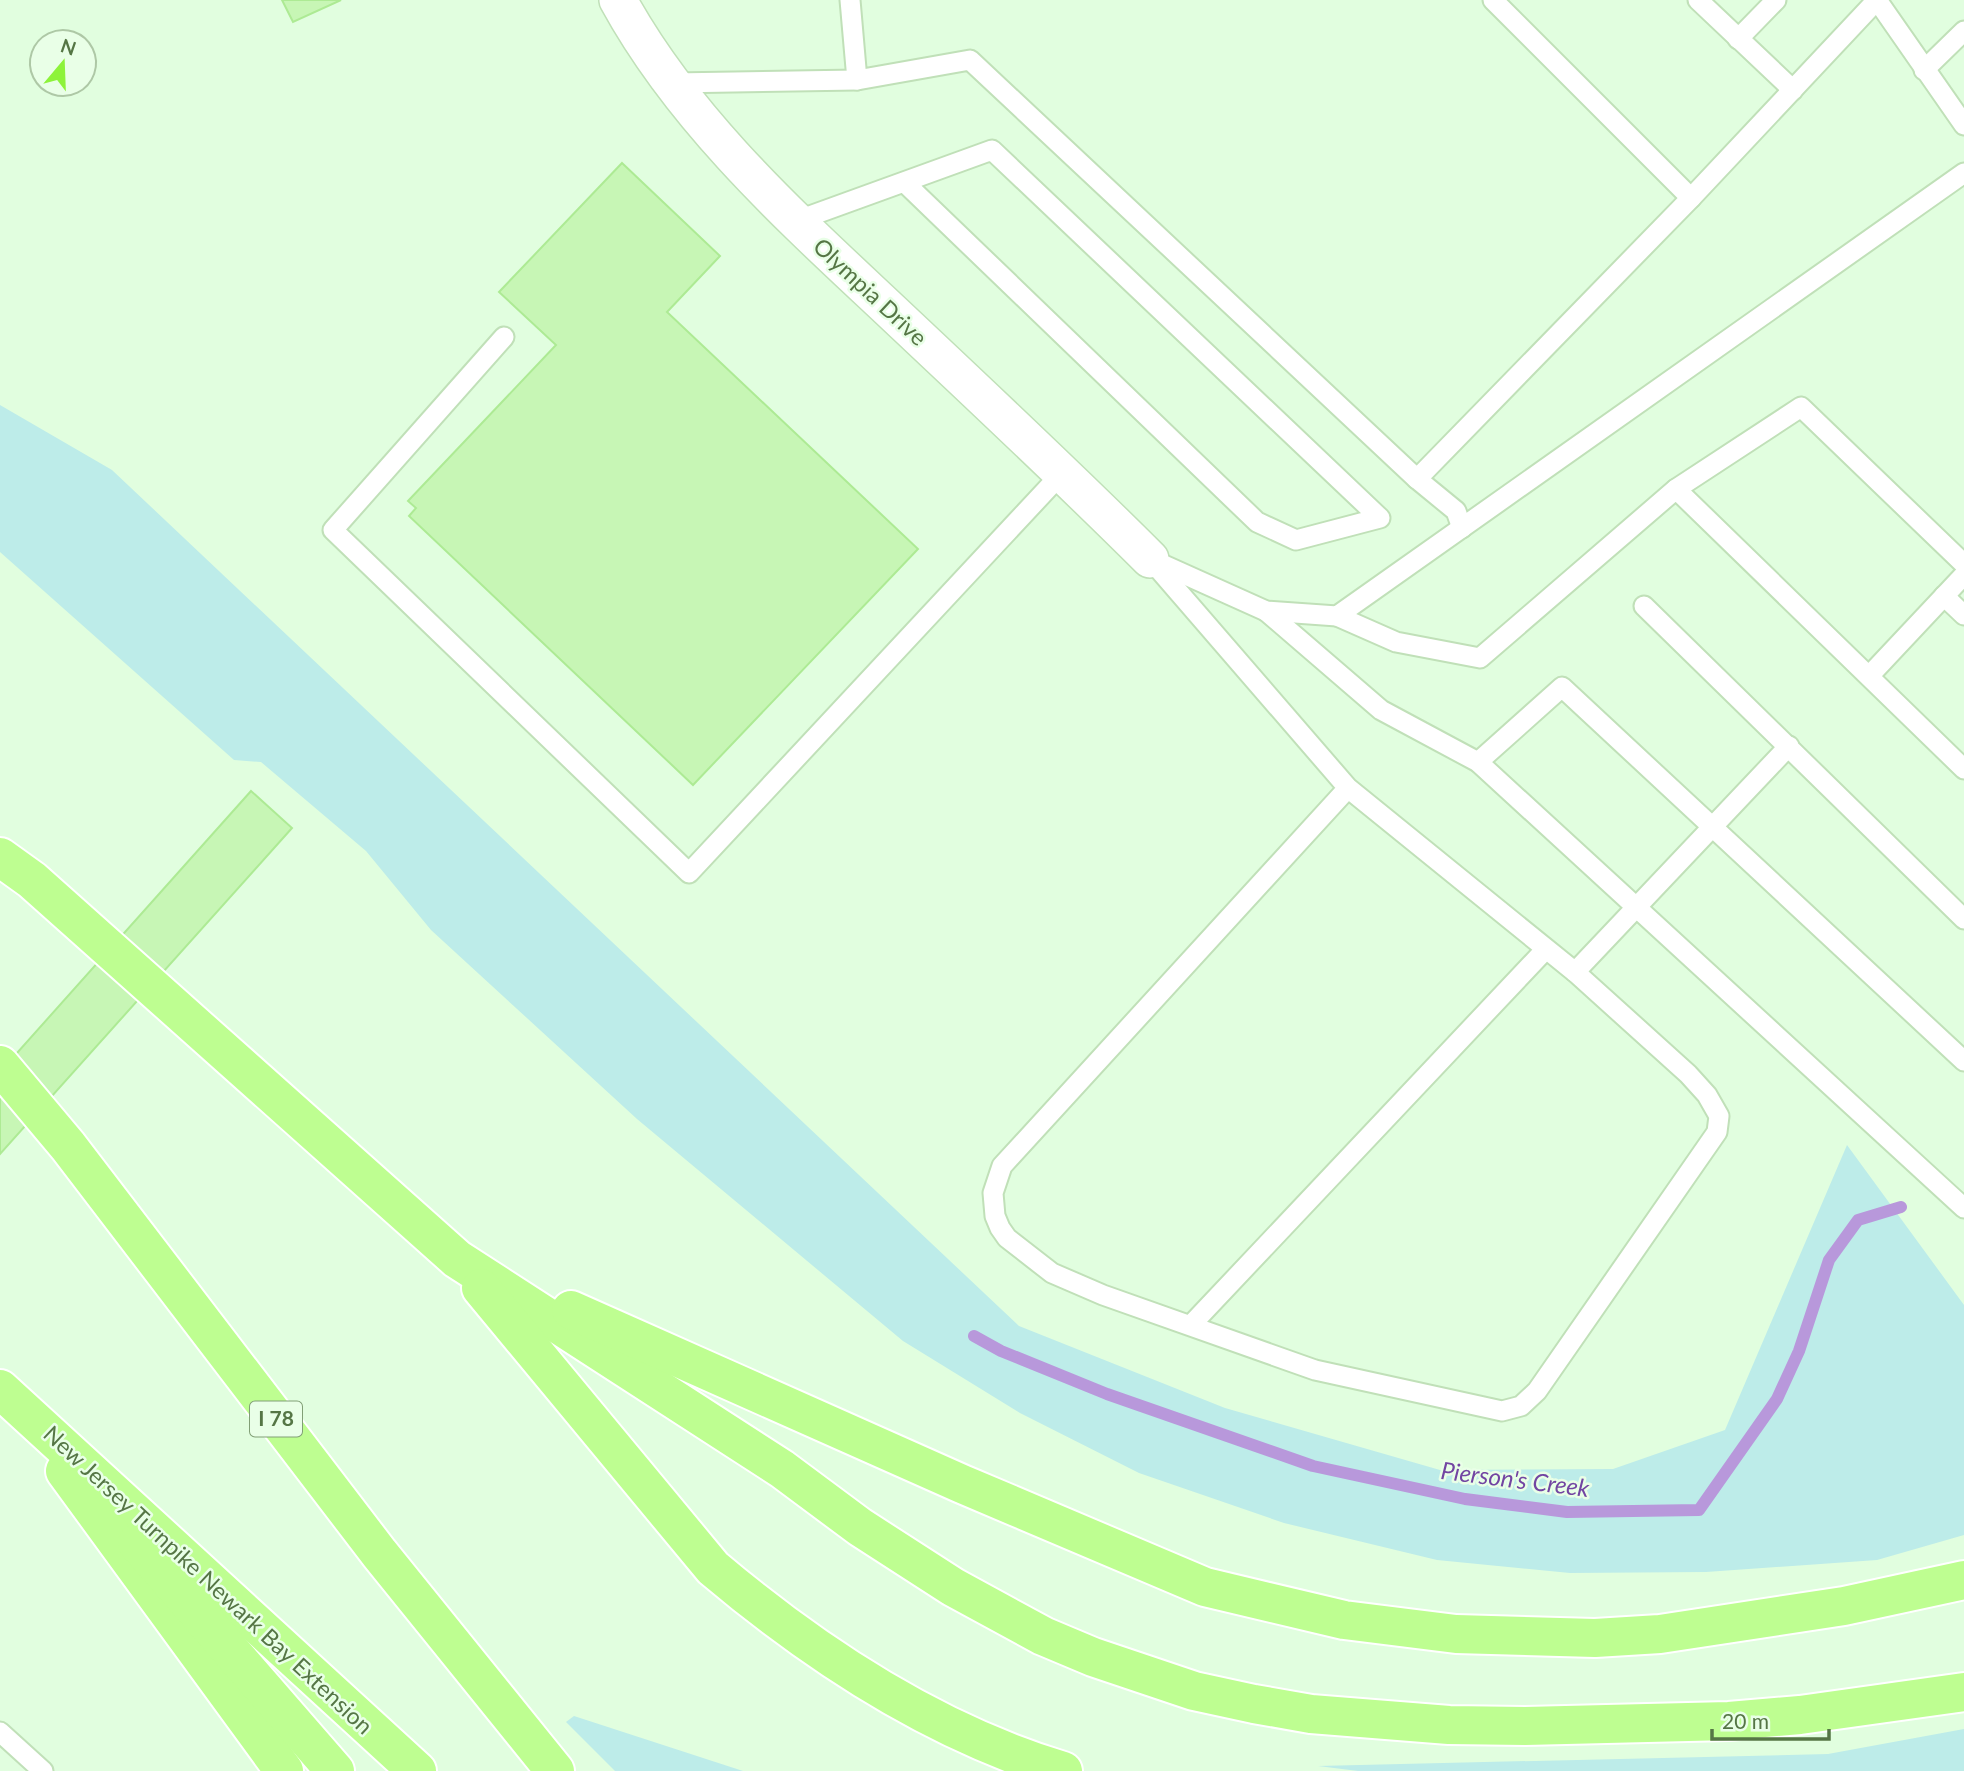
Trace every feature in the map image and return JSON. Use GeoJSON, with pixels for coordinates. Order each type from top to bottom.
{"type":"FeatureCollection","features":[{"type":"Feature","properties":{"kind":"highway"},"geometry":{"type":"LineString","coordinates":[[0,842],[16,873]]}},
{"type":"Feature","properties":{"kind":"highway"},"geometry":{"type":"LineString","coordinates":[[0,857],[457,1259],[782,1469],[860,1527],[953,1587],[1056,1641],[1194,1691],[1311,1714],[1435,1724],[1525,1726],[1741,1720],[1812,1714],[1964,1692]]}},
{"type":"Feature","properties":{"kind":"highway","name":"I 78"},"geometry":{"type":"LineString","coordinates":[[0,1065],[68,1146],[379,1553],[555,1771]]}},
{"type":"Feature","properties":{"kind":"highway"},"geometry":{"type":"LineString","coordinates":[[457,1259],[962,1484],[1205,1587],[1344,1620],[1456,1634],[1595,1638],[1660,1634],[1844,1606],[1964,1580]]}},
{"type":"Feature","properties":{"kind":"highway"},"geometry":{"type":"LineString","coordinates":[[457,1259],[722,1576],[810,1643],[921,1712],[1030,1761],[1063,1771]]}},
{"type":"Feature","properties":{"kind":"highway"},"geometry":{"type":"LineString","coordinates":[[5,1403],[284,1771]]}},
{"type":"Feature","properties":{"kind":"highway"},"geometry":{"type":"LineString","coordinates":[[5,1403],[335,1771]]}},
{"type":"Feature","properties":{"kind":"highway","name":"New Jersey Turnpike Newark Bay Extension"},"geometry":{"type":"LineString","coordinates":[[5,1403],[417,1771]]}},
{"type":"Feature","properties":{"kind":"street","name":"Olympia Drive"},"geometry":{"type":"LineString","coordinates":[[618,0],[673,83],[796,221],[1063,472],[1150,559]]}},
{"type":"Feature","properties":{"kind":"lane"},"geometry":{"type":"LineString","coordinates":[[850,0],[857,80]]}},
{"type":"Feature","properties":{"kind":"lane"},"geometry":{"type":"LineString","coordinates":[[1493,0],[1691,198]]}},
{"type":"Feature","properties":{"kind":"lane"},"geometry":{"type":"LineString","coordinates":[[1698,0],[1793,90]]}},
{"type":"Feature","properties":{"kind":"lane"},"geometry":{"type":"LineString","coordinates":[[1738,39],[1776,0]]}},
{"type":"Feature","properties":{"kind":"lane"},"geometry":{"type":"LineString","coordinates":[[1417,479],[1691,198],[1877,0],[1964,125]]}},
{"type":"Feature","properties":{"kind":"lane"},"geometry":{"type":"LineString","coordinates":[[1924,69],[1964,31]]}},
{"type":"Feature","properties":{"kind":"lane"},"geometry":{"type":"LineString","coordinates":[[673,83],[857,80],[970,61],[1417,479],[1456,511],[1462,528]]}},
{"type":"Feature","properties":{"kind":"lane"},"geometry":{"type":"LineString","coordinates":[[796,221],[992,150],[1380,517],[1296,540],[1257,522],[904,182]]}},
{"type":"Feature","properties":{"kind":"lane"},"geometry":{"type":"LineString","coordinates":[[1338,616],[1964,173]]}},
{"type":"Feature","properties":{"kind":"lane"},"geometry":{"type":"LineString","coordinates":[[504,337],[333,530],[689,873],[1063,472]]}},
{"type":"Feature","properties":{"kind":"lane"},"geometry":{"type":"LineString","coordinates":[[1266,611],[1338,616],[1396,642],[1480,658],[1676,489],[1801,407],[1964,564]]}},
{"type":"Feature","properties":{"kind":"lane"},"geometry":{"type":"LineString","coordinates":[[1676,489],[1964,769]]}},
{"type":"Feature","properties":{"kind":"lane"},"geometry":{"type":"LineString","coordinates":[[1150,559],[1266,611],[1381,710],[1478,762],[1964,1208]]}},
{"type":"Feature","properties":{"kind":"lane"},"geometry":{"type":"LineString","coordinates":[[1150,559],[1348,788],[1575,972],[1688,1074],[1707,1095],[1719,1116],[1717,1132],[1537,1391],[1521,1406],[1502,1411],[1315,1370],[1052,1273],[1007,1238],[1000,1227],[993,1204],[995,1178],[1002,1166],[1348,788]]}},
{"type":"Feature","properties":{"kind":"lane"},"geometry":{"type":"LineString","coordinates":[[1870,675],[1964,575]]}},
{"type":"Feature","properties":{"kind":"lane"},"geometry":{"type":"LineString","coordinates":[[1944,596],[1964,615]]}},
{"type":"Feature","properties":{"kind":"lane"},"geometry":{"type":"LineString","coordinates":[[1644,606],[1964,919]]}},
{"type":"Feature","properties":{"kind":"lane"},"geometry":{"type":"LineString","coordinates":[[1478,762],[1562,687],[1964,1061]]}},
{"type":"Feature","properties":{"kind":"lane"},"geometry":{"type":"LineString","coordinates":[[1575,972],[1789,747]]}},
{"type":"Feature","properties":{"kind":"lane"},"geometry":{"type":"LineString","coordinates":[[1191,1325],[1545,950]]}},
{"type":"Feature","properties":{"kind":"lane"},"geometry":{"type":"LineString","coordinates":[[0,1731],[43,1771]]}},
{"type":"Feature","properties":{"kind":"shaded area"},"geometry":{"type":"Polygon","coordinates":[[[0,405],[112,470],[1019,1326],[1225,1408],[1440,1470],[1613,1469],[1725,1430],[1847,1145],[1964,1305],[1964,1535],[1877,1560],[1706,1572],[1570,1573],[1437,1560],[1284,1523],[1139,1473],[1020,1413],[903,1341],[637,1119],[431,930],[366,851],[261,762],[234,760],[0,552],[0,405]]]}},
{"type":"Feature","properties":{"kind":"shaded area"},"geometry":{"type":"Polygon","coordinates":[[[574,1716],[743,1771],[615,1771],[566,1722],[574,1716]]]}},
{"type":"Feature","properties":{"kind":"shaded area"},"geometry":{"type":"Polygon","coordinates":[[[1964,1729],[1964,1771],[1358,1771],[1318,1766],[1828,1754],[1964,1729]]]}},
{"type":"Feature","properties":{"kind":"building"},"geometry":{"type":"Polygon","coordinates":[[[282,0],[341,0],[293,22],[282,0]]]}},
{"type":"Feature","properties":{"kind":"building"},"geometry":{"type":"Polygon","coordinates":[[[622,163],[720,256],[667,312],[918,549],[693,785],[409,516],[416,508],[408,501],[556,345],[499,292],[622,163]]]}},
{"type":"Feature","properties":{"kind":"building"},"geometry":{"type":"Polygon","coordinates":[[[251,791],[292,828],[0,1154],[0,1072],[251,791]]]}},
{"type":"Feature","properties":{"kind":"waterway","name":"Pierson's Creek"},"geometry":{"type":"LineString","coordinates":[[974,1336],[1001,1351],[1107,1394],[1313,1466],[1465,1499],[1567,1512],[1699,1510],[1777,1399],[1799,1351],[1829,1260],[1858,1220],[1901,1207]]}}]}
